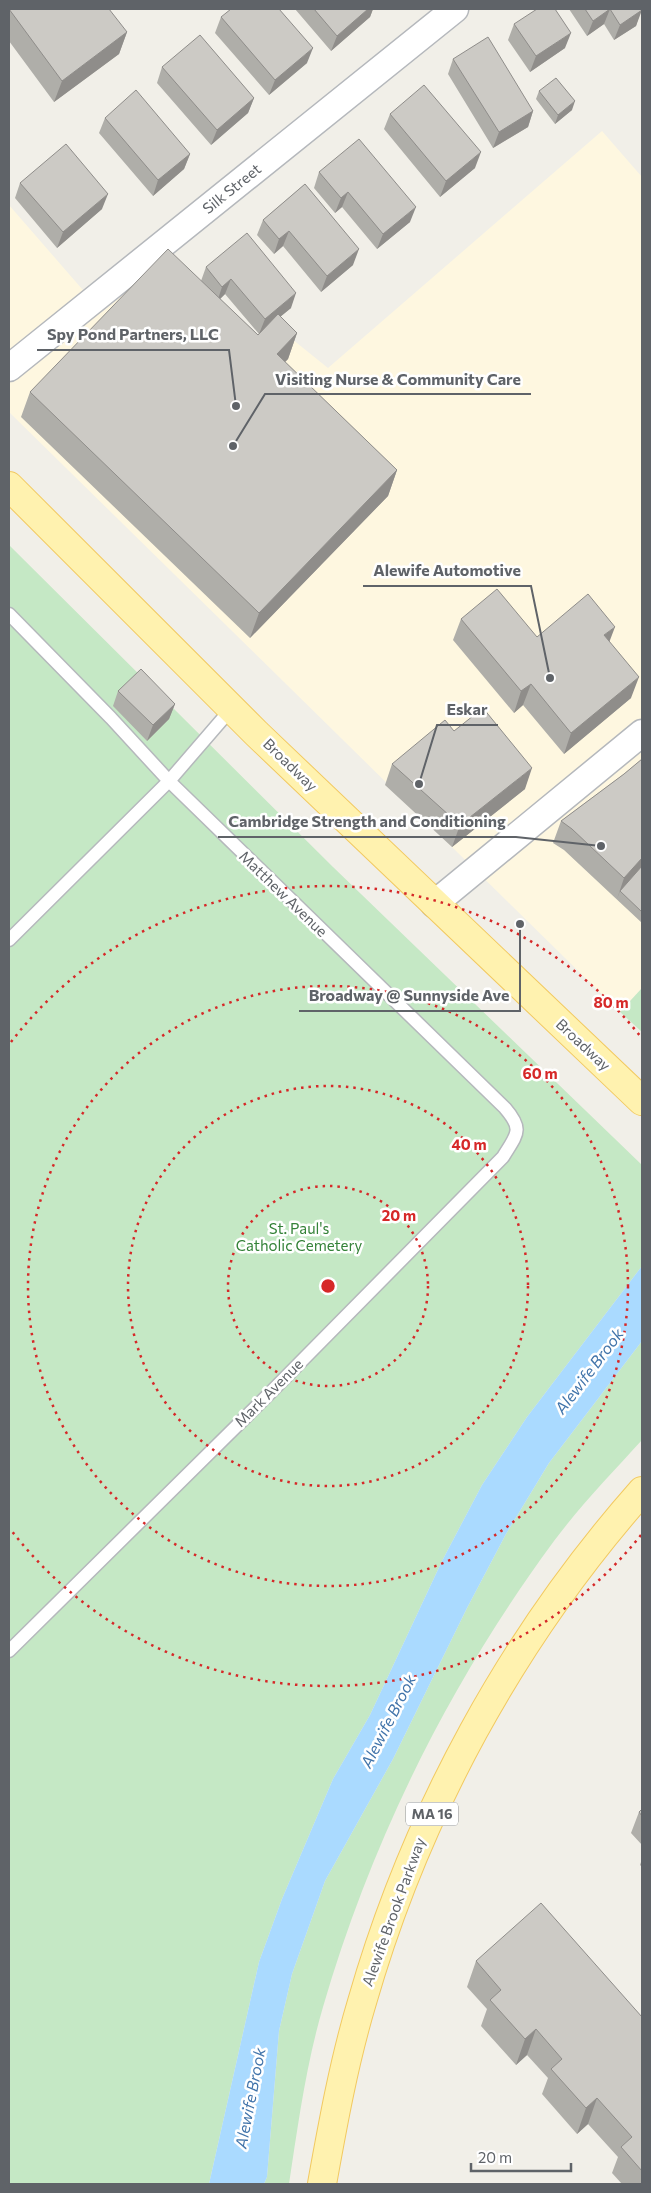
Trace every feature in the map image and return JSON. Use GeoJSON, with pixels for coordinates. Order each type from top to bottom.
{"type":"FeatureCollection","features":[{"type":"Feature","properties":{"kind":"main road","name":"Broadway"},"geometry":{"type":"LineString","coordinates":[[9,486],[232,708],[434,904],[642,1101]]}},
{"type":"Feature","properties":{"kind":"main road","name":"Alewife Brook Parkway"},"geometry":{"type":"LineString","coordinates":[[322,2184],[339,2092],[361,2003],[389,1918],[429,1820],[479,1722],[524,1648],[576,1573],[642,1491]]}},
{"type":"Feature","properties":{"kind":"street","name":"Silk Street"},"geometry":{"type":"LineString","coordinates":[[9,368],[455,9]]}},
{"type":"Feature","properties":{"kind":"street"},"geometry":{"type":"LineString","coordinates":[[434,904],[642,733]]}},
{"type":"Feature","properties":{"kind":"lane","name":"Matthew Avenue"},"geometry":{"type":"LineString","coordinates":[[9,614],[169,781],[505,1108],[517,1122],[518,1128]]}},
{"type":"Feature","properties":{"kind":"lane"},"geometry":{"type":"LineString","coordinates":[[9,940],[169,781],[232,708]]}},
{"type":"Feature","properties":{"kind":"lane","name":"Mark Avenue"},"geometry":{"type":"LineString","coordinates":[[9,1651],[263,1400],[503,1157],[517,1135],[518,1128]]}},
{"type":"Feature","properties":{"kind":"shaded area"},"geometry":{"type":"Polygon","coordinates":[[[602,131],[642,177],[642,988],[620,1012],[9,412],[9,205],[102,312],[163,263],[255,345],[282,331],[328,368],[602,131]]]}},
{"type":"Feature","properties":{"kind":"green space","name":"St. Paul's Catholic Cemetery"},"geometry":{"type":"Polygon","coordinates":[[[9,545],[333,867],[642,1165],[642,1266],[527,1417],[482,1485],[442,1561],[370,1715],[333,1779],[282,1899],[259,1962],[209,2184],[9,2184],[9,545]]]}},
{"type":"Feature","properties":{"kind":"green space"},"geometry":{"type":"Polygon","coordinates":[[[642,988],[642,1032],[620,1012],[642,988]]]}},
{"type":"Feature","properties":{"kind":"green space"},"geometry":{"type":"Polygon","coordinates":[[[642,1341],[642,1440],[564,1528],[516,1595],[448,1706],[418,1764],[390,1823],[365,1883],[323,2007],[307,2073],[289,2184],[264,2184],[267,2177],[279,2031],[292,1974],[325,1881],[393,1759],[467,1608],[506,1534],[549,1463],[642,1341]]]}},
{"type":"Feature","properties":{"kind":"water","name":"Alewife Brook"},"geometry":{"type":"Polygon","coordinates":[[[642,1266],[642,1341],[549,1463],[506,1534],[467,1608],[393,1759],[325,1881],[292,1974],[279,2031],[267,2177],[264,2184],[209,2184],[259,1962],[282,1899],[333,1779],[370,1715],[442,1561],[482,1485],[527,1417],[642,1266]]]}},
{"type":"Feature","properties":{"kind":"building"},"geometry":{"type":"Polygon","coordinates":[[[9,9],[109,9],[127,32],[62,81],[9,9]]]}},
{"type":"Feature","properties":{"kind":"building"},"geometry":{"type":"Polygon","coordinates":[[[231,9],[279,9],[313,48],[275,80],[221,17],[231,9]]]}},
{"type":"Feature","properties":{"kind":"building"},"geometry":{"type":"Polygon","coordinates":[[[314,9],[368,9],[337,36],[314,9]]]}},
{"type":"Feature","properties":{"kind":"building"},"geometry":{"type":"Polygon","coordinates":[[[537,9],[555,9],[571,33],[536,56],[514,24],[537,9]]]}},
{"type":"Feature","properties":{"kind":"building"},"geometry":{"type":"Polygon","coordinates":[[[585,9],[610,9],[593,21],[585,9]]]}},
{"type":"Feature","properties":{"kind":"building"},"geometry":{"type":"Polygon","coordinates":[[[610,9],[641,9],[642,10],[620,25],[610,9]]]}},
{"type":"Feature","properties":{"kind":"building"},"geometry":{"type":"Polygon","coordinates":[[[200,35],[254,98],[217,130],[162,67],[200,35]]]}},
{"type":"Feature","properties":{"kind":"building"},"geometry":{"type":"Polygon","coordinates":[[[488,37],[533,111],[499,132],[453,59],[488,37]]]}},
{"type":"Feature","properties":{"kind":"building"},"geometry":{"type":"Polygon","coordinates":[[[556,78],[575,101],[558,115],[539,91],[556,78]]]}},
{"type":"Feature","properties":{"kind":"building"},"geometry":{"type":"Polygon","coordinates":[[[424,85],[481,152],[446,181],[390,114],[424,85]]]}},
{"type":"Feature","properties":{"kind":"building"},"geometry":{"type":"Polygon","coordinates":[[[136,90],[190,154],[158,180],[105,118],[136,90]]]}},
{"type":"Feature","properties":{"kind":"building"},"geometry":{"type":"Polygon","coordinates":[[[359,139],[416,207],[383,234],[348,192],[341,198],[319,172],[359,139]]]}},
{"type":"Feature","properties":{"kind":"building"},"geometry":{"type":"Polygon","coordinates":[[[66,144],[108,194],[63,232],[20,183],[66,144]]]}},
{"type":"Feature","properties":{"kind":"building"},"geometry":{"type":"Polygon","coordinates":[[[305,184],[359,249],[327,276],[289,231],[279,239],[263,220],[305,184]]]}},
{"type":"Feature","properties":{"kind":"building"},"geometry":{"type":"Polygon","coordinates":[[[247,233],[296,293],[265,319],[231,279],[222,287],[206,267],[247,233]]]}},
{"type":"Feature","properties":{"kind":"building"},"geometry":{"type":"Polygon","coordinates":[[[168,249],[258,335],[278,314],[297,333],[277,354],[397,470],[259,613],[30,392],[168,249]]]}},
{"type":"Feature","properties":{"kind":"building"},"geometry":{"type":"Polygon","coordinates":[[[497,589],[537,637],[588,594],[615,627],[604,635],[639,677],[571,733],[531,684],[521,691],[461,619],[497,589]]]}},
{"type":"Feature","properties":{"kind":"building"},"geometry":{"type":"Polygon","coordinates":[[[141,669],[175,704],[153,725],[118,691],[141,669]]]}},
{"type":"Feature","properties":{"kind":"building"},"geometry":{"type":"Polygon","coordinates":[[[483,708],[532,768],[460,825],[392,764],[445,720],[454,731],[483,708]]]}},
{"type":"Feature","properties":{"kind":"building"},"geometry":{"type":"Polygon","coordinates":[[[642,759],[642,858],[624,878],[561,821],[642,759]]]}},
{"type":"Feature","properties":{"kind":"building"},"geometry":{"type":"Polygon","coordinates":[[[642,866],[642,912],[620,891],[642,866]]]}},
{"type":"Feature","properties":{"kind":"building"},"geometry":{"type":"Polygon","coordinates":[[[541,1903],[642,2017],[642,2171],[621,2147],[632,2137],[597,2098],[586,2108],[551,2069],[562,2059],[536,2029],[525,2039],[490,2000],[501,1990],[476,1961],[541,1903]]]}},
{"type":"Feature","properties":{"kind":"place","name":"Spy Pond Partners, LLC"},"geometry":{"type":"Point","coordinates":[236,406]}},
{"type":"Feature","properties":{"kind":"place","name":"Visiting Nurse & Community Care"},"geometry":{"type":"Point","coordinates":[233,446]}},
{"type":"Feature","properties":{"kind":"place","name":"Alewife Automotive"},"geometry":{"type":"Point","coordinates":[550,678]}},
{"type":"Feature","properties":{"kind":"place","name":"Eskar"},"geometry":{"type":"Point","coordinates":[419,784]}},
{"type":"Feature","properties":{"kind":"place","name":"Cambridge Strength and Conditioning"},"geometry":{"type":"Point","coordinates":[601,846]}},
{"type":"Feature","properties":{"kind":"place","name":"Broadway @ Sunnyside Ave"},"geometry":{"type":"Point","coordinates":[520,924]}}]}
